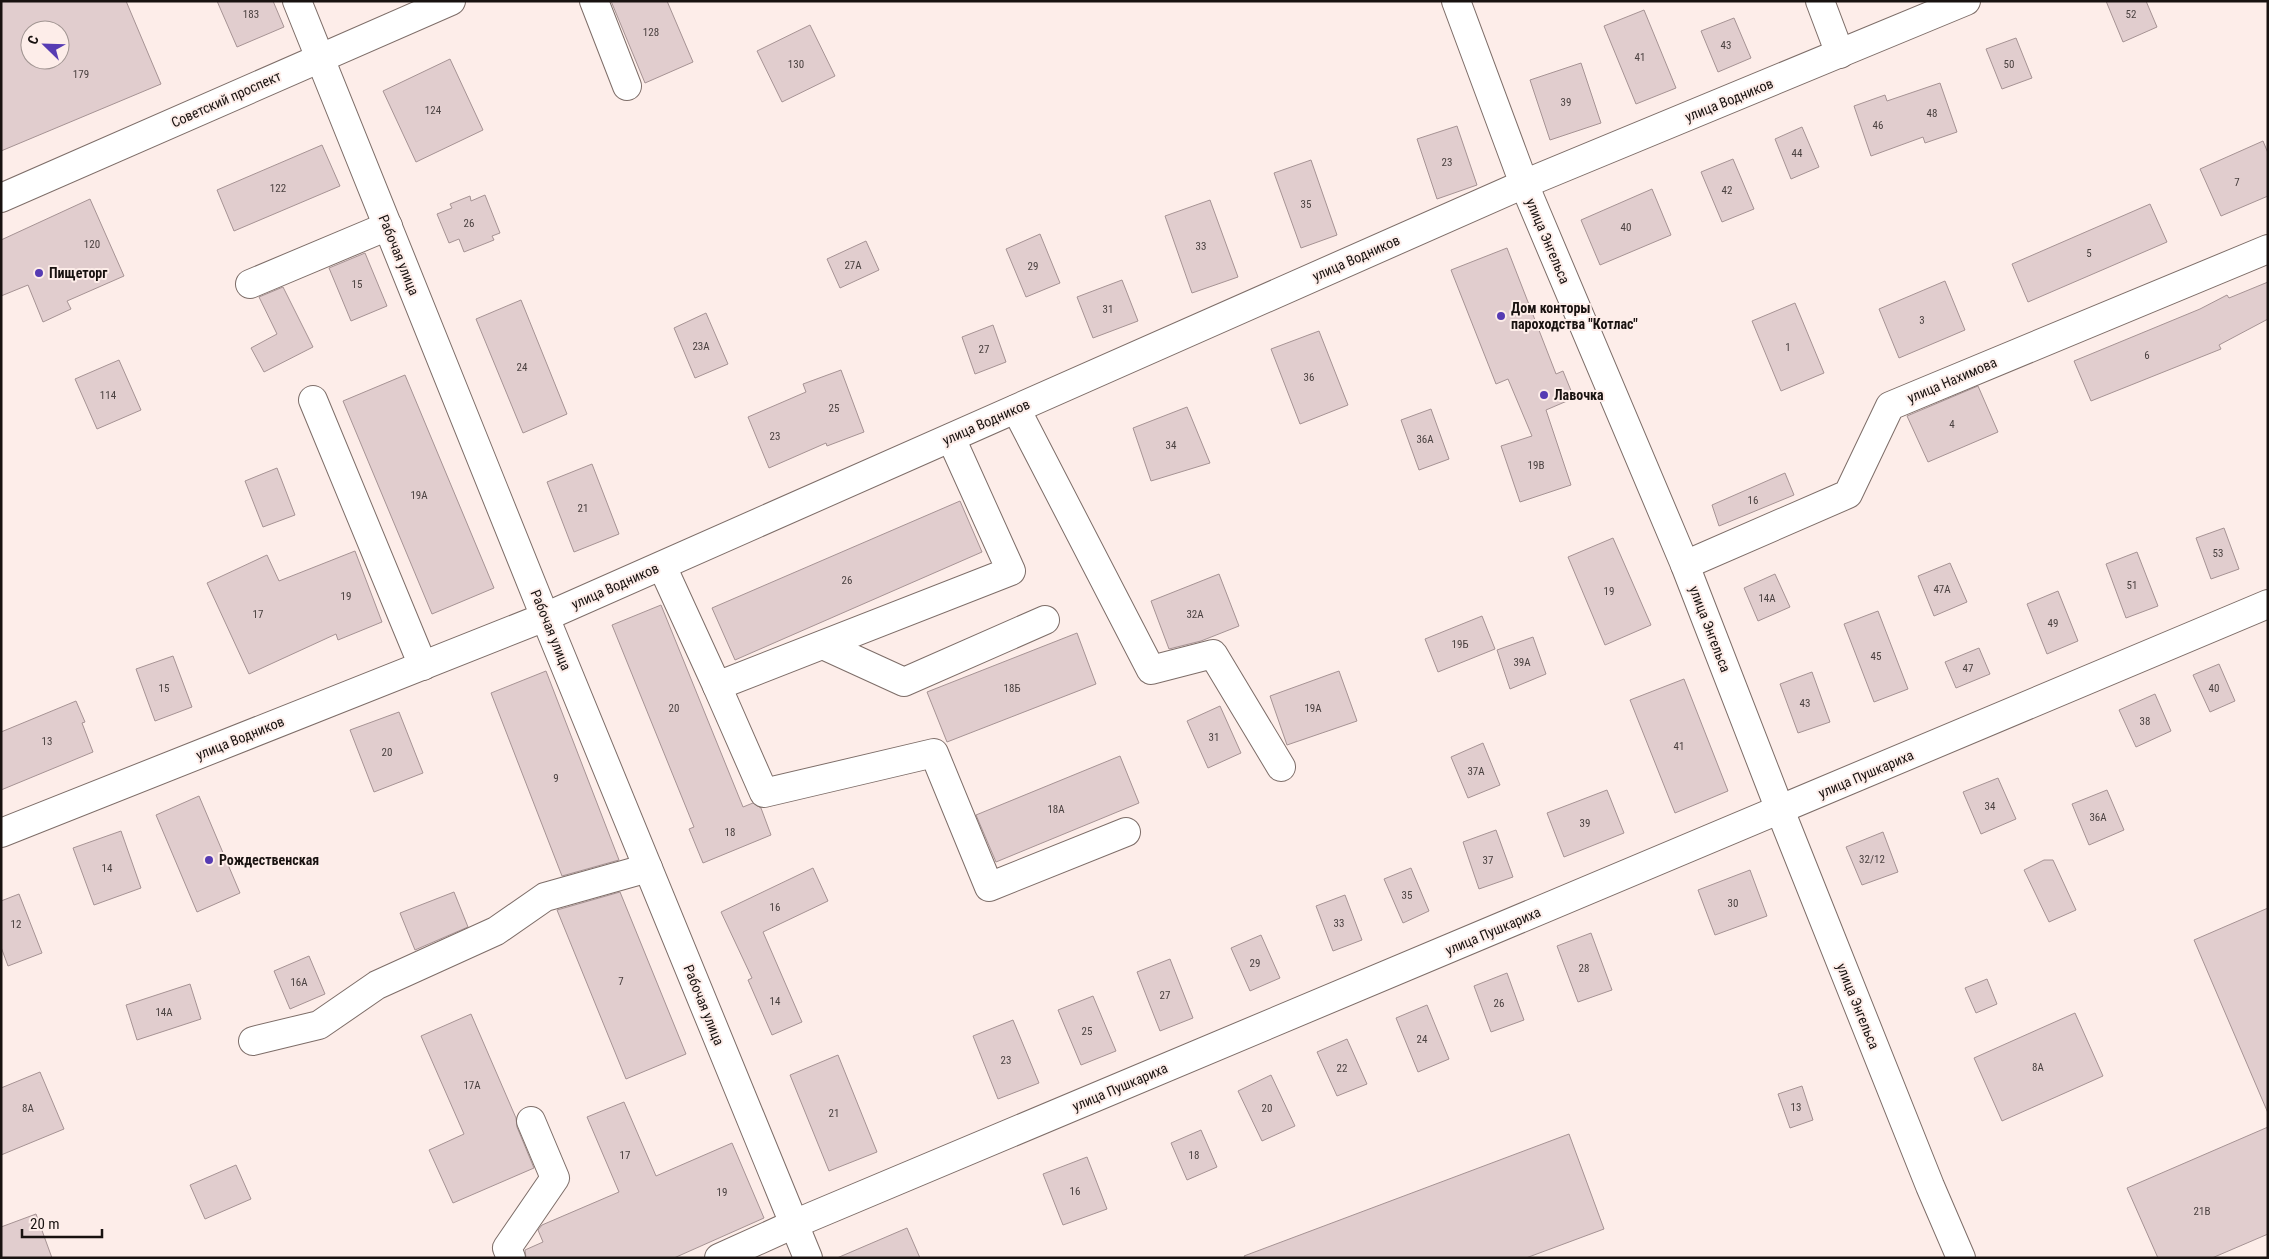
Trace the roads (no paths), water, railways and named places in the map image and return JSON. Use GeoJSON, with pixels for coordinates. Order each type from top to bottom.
{"type":"FeatureCollection","features":[{"type":"Feature","properties":{"kind":"street","name":"Рабочая улица"},"geometry":{"type":"LineString","coordinates":[[297,1],[545,617],[808,1258]]}},
{"type":"Feature","properties":{"kind":"street","name":"Советский проспект"},"geometry":{"type":"LineString","coordinates":[[1,198],[451,1]]}},
{"type":"Feature","properties":{"kind":"street"},"geometry":{"type":"LineString","coordinates":[[594,1],[627,86]]}},
{"type":"Feature","properties":{"kind":"street","name":"улица Энгельса"},"geometry":{"type":"LineString","coordinates":[[1456,1],[1524,184],[1686,565],[1780,810],[1930,1186],[1961,1258]]}},
{"type":"Feature","properties":{"kind":"street"},"geometry":{"type":"LineString","coordinates":[[1820,1],[1840,54]]}},
{"type":"Feature","properties":{"kind":"street","name":"улица Водников"},"geometry":{"type":"LineString","coordinates":[[1,833],[545,617],[1524,184],[1966,1]]}},
{"type":"Feature","properties":{"kind":"street"},"geometry":{"type":"LineString","coordinates":[[250,284],[388,226]]}},
{"type":"Feature","properties":{"kind":"street","name":"улица Нахимова"},"geometry":{"type":"LineString","coordinates":[[1686,565],[1848,494],[1890,406],[2268,249]]}},
{"type":"Feature","properties":{"kind":"street"},"geometry":{"type":"LineString","coordinates":[[313,400],[422,666]]}},
{"type":"Feature","properties":{"kind":"street"},"geometry":{"type":"LineString","coordinates":[[1016,409],[1151,670],[1213,654],[1281,767]]}},
{"type":"Feature","properties":{"kind":"street"},"geometry":{"type":"LineString","coordinates":[[717,686],[1011,571],[951,438]]}},
{"type":"Feature","properties":{"kind":"street"},"geometry":{"type":"LineString","coordinates":[[662,566],[764,792],[934,753],[989,887],[1126,832]]}},
{"type":"Feature","properties":{"kind":"street","name":"улица Пушкариха"},"geometry":{"type":"LineString","coordinates":[[719,1258],[794,1224],[2268,604]]}},
{"type":"Feature","properties":{"kind":"street"},"geometry":{"type":"LineString","coordinates":[[823,645],[904,682],[1045,620]]}},
{"type":"Feature","properties":{"kind":"street"},"geometry":{"type":"LineString","coordinates":[[253,1041],[319,1025],[377,985],[496,931],[545,897],[648,868]]}},
{"type":"Feature","properties":{"kind":"street"},"geometry":{"type":"LineString","coordinates":[[511,1258],[507,1248],[555,1178],[531,1121]]}},
{"type":"Feature","properties":{"kind":"place","name":"Пищеторг"},"geometry":{"type":"Point","coordinates":[39,273]}},
{"type":"Feature","properties":{"kind":"place","name":"Дом конторы пароходства \"Котлас\""},"geometry":{"type":"Point","coordinates":[1501,316]}},
{"type":"Feature","properties":{"kind":"place","name":"Лавочка"},"geometry":{"type":"Point","coordinates":[1544,395]}},
{"type":"Feature","properties":{"kind":"place","name":"Рождественская"},"geometry":{"type":"Point","coordinates":[209,860]}}]}
